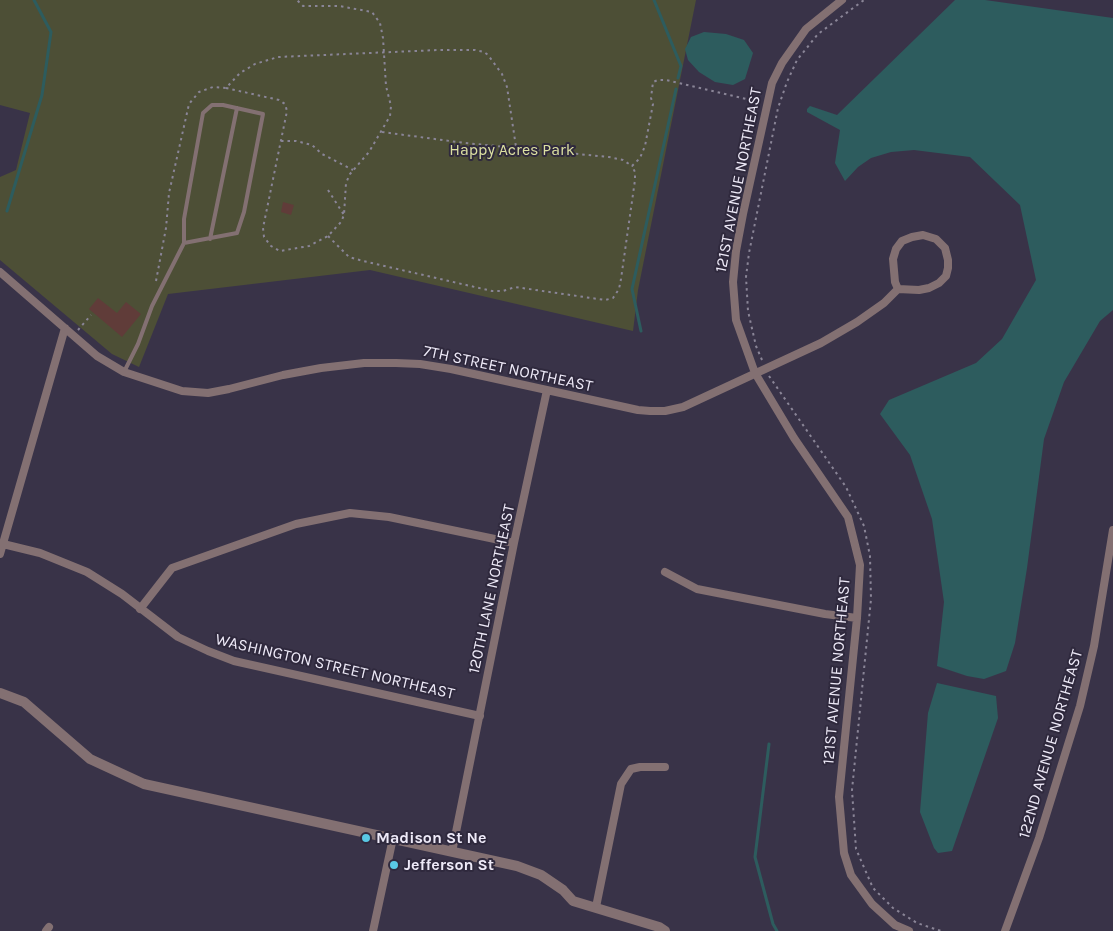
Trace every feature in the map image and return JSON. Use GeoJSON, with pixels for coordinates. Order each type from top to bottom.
{"type":"FeatureCollection","features":[{"type":"Feature","properties":{"kind":"street","name":"121ST AVENUE NORTHEAST"},"geometry":{"type":"LineString","coordinates":[[842,0],[806,29],[782,63],[772,83],[736,251],[733,282],[736,320],[755,373],[794,438],[848,517],[860,564],[857,618],[839,797],[844,853],[851,875],[872,904],[895,925],[909,931]]}},
{"type":"Feature","properties":{"kind":"street"},"geometry":{"type":"LineString","coordinates":[[923,235],[936,239],[945,248],[948,268],[946,276],[939,283],[929,288],[919,290],[898,289],[895,282],[893,259],[902,241],[923,235]]}},
{"type":"Feature","properties":{"kind":"street","name":"7TH STREET NORTHEAST"},"geometry":{"type":"LineString","coordinates":[[0,272],[97,356],[124,372],[182,391],[208,393],[283,374],[364,363],[396,362],[451,369],[638,410],[665,411],[683,407],[821,343],[857,322],[898,289]]}},
{"type":"Feature","properties":{"kind":"street"},"geometry":{"type":"LineString","coordinates":[[0,554],[65,328]]}},
{"type":"Feature","properties":{"kind":"street","name":"120TH LANE NORTHEAST"},"geometry":{"type":"LineString","coordinates":[[452,852],[514,543],[548,390]]}},
{"type":"Feature","properties":{"kind":"street"},"geometry":{"type":"LineString","coordinates":[[140,609],[172,568],[296,524],[350,512],[388,517],[514,543]]}},
{"type":"Feature","properties":{"kind":"street","name":"122ND AVENUE NORTHEAST"},"geometry":{"type":"LineString","coordinates":[[1004,931],[1039,838],[1080,706],[1094,646],[1113,530]]}},
{"type":"Feature","properties":{"kind":"street","name":"WASHINGTON STREET NORTHEAST"},"geometry":{"type":"LineString","coordinates":[[3,544],[40,553],[87,572],[122,594],[178,637],[208,652],[234,661],[480,716]]}},
{"type":"Feature","properties":{"kind":"street"},"geometry":{"type":"LineString","coordinates":[[665,572],[697,589],[825,614],[857,618]]}},
{"type":"Feature","properties":{"kind":"street"},"geometry":{"type":"LineString","coordinates":[[0,693],[24,702],[90,760],[144,784],[517,866],[542,875],[574,901],[658,927],[665,931]]}},
{"type":"Feature","properties":{"kind":"street"},"geometry":{"type":"LineString","coordinates":[[596,907],[621,784],[631,769],[665,767]]}},
{"type":"Feature","properties":{"kind":"street"},"geometry":{"type":"LineString","coordinates":[[373,931],[393,838]]}},
{"type":"Feature","properties":{"kind":"lane"},"geometry":{"type":"LineString","coordinates":[[124,372],[138,344],[152,306],[184,243],[184,219],[204,113],[212,105],[223,105],[263,114],[244,212],[237,232],[184,243]]}},
{"type":"Feature","properties":{"kind":"lane"},"geometry":{"type":"LineString","coordinates":[[210,239],[236,108]]}},
{"type":"Feature","properties":{"kind":"path"},"geometry":{"type":"LineString","coordinates":[[226,88],[279,100],[285,104],[287,110],[263,228],[264,236],[271,246],[280,251],[309,246],[328,236],[341,222],[344,215],[346,183],[353,170],[369,152],[381,132],[390,116],[392,106],[386,86],[380,23],[372,12],[339,6],[303,6],[297,0]]}},
{"type":"Feature","properties":{"kind":"path"},"geometry":{"type":"LineString","coordinates":[[384,52],[475,50],[484,52],[502,74],[508,87],[516,147]]}},
{"type":"Feature","properties":{"kind":"path"},"geometry":{"type":"LineString","coordinates":[[632,166],[640,158],[645,146],[653,104],[653,82],[666,80],[767,104]]}},
{"type":"Feature","properties":{"kind":"path"},"geometry":{"type":"LineString","coordinates":[[328,236],[350,257],[492,291],[516,287],[605,300],[613,298],[618,290],[635,180],[635,172],[632,166],[623,160],[381,132]]}},
{"type":"Feature","properties":{"kind":"path"},"geometry":{"type":"LineString","coordinates":[[281,141],[296,141],[312,145],[322,154],[353,170]]}},
{"type":"Feature","properties":{"kind":"path"},"geometry":{"type":"LineString","coordinates":[[328,190],[344,215]]}},
{"type":"Feature","properties":{"kind":"path"},"geometry":{"type":"LineString","coordinates":[[74,336],[91,315]]}},
{"type":"Feature","properties":{"kind":"green space","name":"Happy Acres Park"},"geometry":{"type":"Polygon","coordinates":[[[0,0],[696,0],[638,290],[633,331],[370,270],[168,294],[139,367],[112,354],[0,260],[0,177],[16,170],[30,113],[0,105],[0,0]]]}},
{"type":"Feature","properties":{"kind":"shaded area"},"geometry":{"type":"Polygon","coordinates":[[[955,0],[985,0],[1113,18],[1113,310],[1100,321],[1064,382],[1044,439],[1015,643],[1006,671],[984,679],[967,676],[937,666],[944,602],[932,519],[910,455],[880,414],[889,400],[976,363],[1002,339],[1036,280],[1020,205],[970,157],[914,150],[891,152],[871,158],[858,167],[845,181],[835,163],[840,130],[807,112],[810,106],[837,115],[955,0]]]}},
{"type":"Feature","properties":{"kind":"shaded area"},"geometry":{"type":"Polygon","coordinates":[[[704,32],[726,34],[744,40],[753,53],[745,79],[733,85],[715,82],[699,72],[688,60],[685,49],[691,37],[704,32]]]}},
{"type":"Feature","properties":{"kind":"shaded area"},"geometry":{"type":"Polygon","coordinates":[[[937,683],[996,696],[998,718],[952,851],[938,853],[934,848],[920,812],[928,713],[937,683]]]}},
{"type":"Feature","properties":{"kind":"building"},"geometry":{"type":"Polygon","coordinates":[[[283,202],[294,205],[291,215],[281,212],[283,202]]]}},
{"type":"Feature","properties":{"kind":"building"},"geometry":{"type":"Polygon","coordinates":[[[98,298],[117,313],[126,302],[141,314],[122,337],[89,309],[98,298]]]}},
{"type":"Feature","properties":{"kind":"waterway"},"geometry":{"type":"LineString","coordinates":[[7,211],[42,95],[51,32],[34,0]]}},
{"type":"Feature","properties":{"kind":"waterway"},"geometry":{"type":"LineString","coordinates":[[654,0],[681,66],[678,78]]}},
{"type":"Feature","properties":{"kind":"waterway"},"geometry":{"type":"LineString","coordinates":[[641,331],[632,289],[676,89]]}},
{"type":"Feature","properties":{"kind":"waterway"},"geometry":{"type":"LineString","coordinates":[[769,744],[755,857],[773,924],[777,931]]}},
{"type":"Feature","properties":{"kind":"place","name":"Madison St Ne"},"geometry":{"type":"Point","coordinates":[366,838]}},
{"type":"Feature","properties":{"kind":"place","name":"Jefferson St"},"geometry":{"type":"Point","coordinates":[394,865]}}]}
